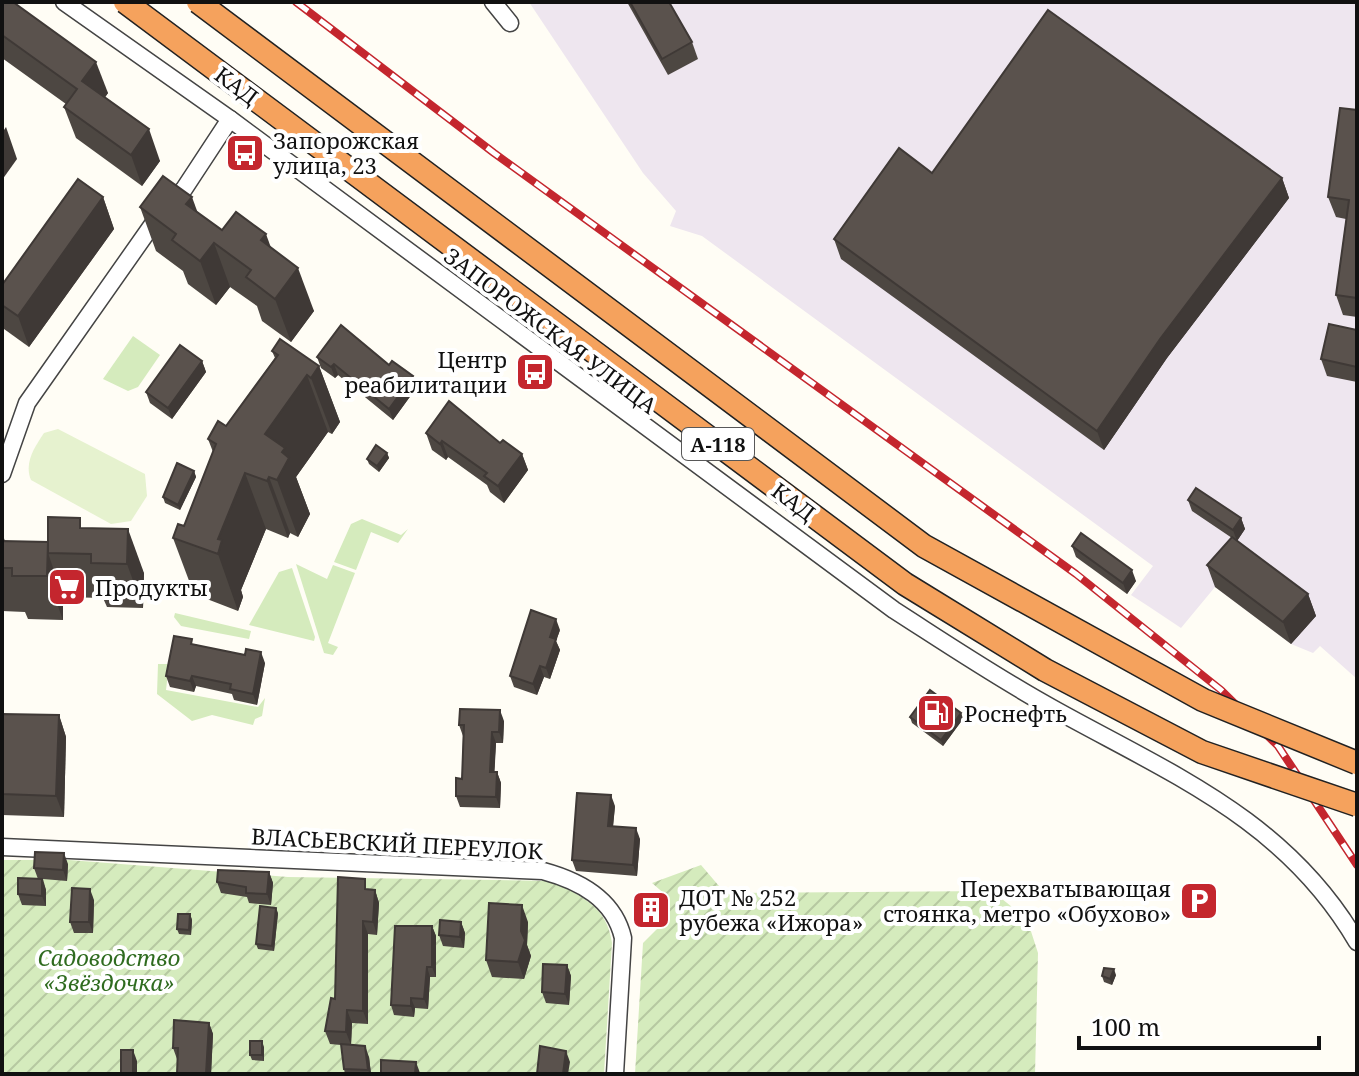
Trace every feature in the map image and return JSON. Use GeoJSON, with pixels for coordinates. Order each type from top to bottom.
{"type":"FeatureCollection","features":[{"type":"Feature","properties":{"kind":"highway","name":"КАД"},"geometry":{"type":"LineString","coordinates":[[125,2],[905,584],[1045,670],[1202,752],[1357,805]]}},
{"type":"Feature","properties":{"kind":"highway","name":"КАД"},"geometry":{"type":"LineString","coordinates":[[198,2],[924,546],[1203,700],[1325,753],[1357,763]]}},
{"type":"Feature","properties":{"kind":"street","name":"ЗАПОРОЖСКАЯ УЛИЦА"},"geometry":{"type":"LineString","coordinates":[[64,2],[230,119],[894,610],[1008,683],[1241,814],[1306,870],[1357,942]]}},
{"type":"Feature","properties":{"kind":"street"},"geometry":{"type":"LineString","coordinates":[[493,2],[510,23]]}},
{"type":"Feature","properties":{"kind":"street"},"geometry":{"type":"LineString","coordinates":[[2,474],[27,403],[162,211],[184,189],[230,119]]}},
{"type":"Feature","properties":{"kind":"street","name":"ВЛАСЬЕВСКИЙ ПЕРЕУЛОК"},"geometry":{"type":"LineString","coordinates":[[2,847],[543,871],[560,875],[599,896],[611,906],[619,921],[623,938],[615,1074]]}},
{"type":"Feature","properties":{"kind":"shaded area"},"geometry":{"type":"Polygon","coordinates":[[[529,2],[1357,2],[1357,679],[1320,646],[1313,653],[1291,644],[1215,587],[1181,628],[1131,595],[1153,566],[702,236],[670,226],[676,211],[643,173],[529,2]]]}},
{"type":"Feature","properties":{"kind":"green space"},"geometry":{"type":"Polygon","coordinates":[[[133,336],[160,355],[138,387],[128,391],[103,379],[133,336]]]}},
{"type":"Feature","properties":{"kind":"green space"},"geometry":{"type":"Polygon","coordinates":[[[58,429],[145,474],[147,496],[131,521],[111,524],[31,480],[29,462],[34,450],[44,433],[58,429]]]}},
{"type":"Feature","properties":{"kind":"green space"},"geometry":{"type":"Polygon","coordinates":[[[362,519],[401,535],[408,529],[398,543],[371,532],[356,570],[334,562],[351,524],[362,519]]]}},
{"type":"Feature","properties":{"kind":"green space"},"geometry":{"type":"Polygon","coordinates":[[[296,564],[327,579],[333,565],[355,573],[328,643],[338,647],[333,655],[324,653],[296,564]]]}},
{"type":"Feature","properties":{"kind":"green space"},"geometry":{"type":"Polygon","coordinates":[[[292,568],[314,641],[249,625],[279,572],[292,568]]]}},
{"type":"Feature","properties":{"kind":"green space"},"geometry":{"type":"Polygon","coordinates":[[[175,613],[251,631],[249,639],[181,626],[174,617],[175,613]]]}},
{"type":"Feature","properties":{"kind":"green space"},"geometry":{"type":"Polygon","coordinates":[[[158,664],[169,664],[166,690],[258,707],[265,698],[262,716],[255,719],[253,725],[212,715],[192,721],[157,694],[158,664]]]}},
{"type":"Feature","properties":{"kind":"green space","name":"Садоводство «Звёздочка»"},"geometry":{"type":"Polygon","coordinates":[[[2,860],[69,860],[288,877],[552,881],[591,904],[599,911],[609,930],[612,943],[604,1074],[2,1074],[2,860]]]}},
{"type":"Feature","properties":{"kind":"green space"},"geometry":{"type":"Polygon","coordinates":[[[701,865],[725,893],[992,891],[1027,919],[1038,953],[1035,1074],[635,1074],[643,943],[662,924],[667,896],[652,883],[701,865]]]}},
{"type":"Feature","properties":{"kind":"building"},"geometry":{"type":"Polygon","coordinates":[[[2,2],[13,2],[96,62],[82,81],[149,129],[131,155],[64,107],[77,89],[2,35],[2,2]]]}},
{"type":"Feature","properties":{"kind":"building"},"geometry":{"type":"Polygon","coordinates":[[[630,2],[669,2],[692,42],[662,59],[630,2]]]}},
{"type":"Feature","properties":{"kind":"building"},"geometry":{"type":"Polygon","coordinates":[[[1048,10],[1282,178],[1160,339],[1097,431],[834,239],[899,148],[932,173],[1048,10]]]}},
{"type":"Feature","properties":{"kind":"building"},"geometry":{"type":"Polygon","coordinates":[[[1340,108],[1357,110],[1357,298],[1336,295],[1349,200],[1328,197],[1340,108]]]}},
{"type":"Feature","properties":{"kind":"building"},"geometry":{"type":"Polygon","coordinates":[[[163,176],[192,197],[186,204],[222,230],[236,212],[266,234],[261,240],[298,268],[275,299],[246,277],[251,270],[214,243],[200,261],[172,240],[176,234],[140,207],[163,176]]]}},
{"type":"Feature","properties":{"kind":"building"},"geometry":{"type":"Polygon","coordinates":[[[78,179],[103,197],[18,316],[2,305],[2,285],[78,179]]]}},
{"type":"Feature","properties":{"kind":"building"},"geometry":{"type":"Polygon","coordinates":[[[1329,324],[1357,330],[1357,367],[1321,359],[1329,324]]]}},
{"type":"Feature","properties":{"kind":"building"},"geometry":{"type":"Polygon","coordinates":[[[341,325],[389,365],[392,361],[413,376],[389,409],[334,364],[331,367],[317,357],[341,325]]]}},
{"type":"Feature","properties":{"kind":"building"},"geometry":{"type":"Polygon","coordinates":[[[280,339],[319,366],[311,378],[307,375],[265,434],[285,448],[282,452],[289,458],[277,480],[269,477],[267,481],[245,473],[218,539],[222,540],[218,554],[173,538],[178,524],[184,526],[216,444],[208,439],[218,421],[226,426],[278,355],[272,351],[280,339]]]}},
{"type":"Feature","properties":{"kind":"building"},"geometry":{"type":"Polygon","coordinates":[[[180,345],[202,361],[168,408],[146,392],[180,345]]]}},
{"type":"Feature","properties":{"kind":"building"},"geometry":{"type":"Polygon","coordinates":[[[449,401],[500,443],[503,440],[522,454],[498,486],[484,476],[487,473],[426,433],[449,401]]]}},
{"type":"Feature","properties":{"kind":"building"},"geometry":{"type":"Polygon","coordinates":[[[376,445],[387,453],[377,466],[367,459],[376,445]]]}},
{"type":"Feature","properties":{"kind":"building"},"geometry":{"type":"Polygon","coordinates":[[[177,463],[194,471],[178,505],[163,497],[177,463]]]}},
{"type":"Feature","properties":{"kind":"building"},"geometry":{"type":"Polygon","coordinates":[[[1196,488],[1241,518],[1233,530],[1188,500],[1196,488]]]}},
{"type":"Feature","properties":{"kind":"building"},"geometry":{"type":"Polygon","coordinates":[[[48,517],[80,518],[80,528],[128,529],[127,564],[91,563],[91,554],[48,553],[48,517]]]}},
{"type":"Feature","properties":{"kind":"building"},"geometry":{"type":"Polygon","coordinates":[[[1081,533],[1132,570],[1123,583],[1072,546],[1081,533]]]}},
{"type":"Feature","properties":{"kind":"building"},"geometry":{"type":"Polygon","coordinates":[[[1232,537],[1308,594],[1283,622],[1207,565],[1232,537]]]}},
{"type":"Feature","properties":{"kind":"building"},"geometry":{"type":"Polygon","coordinates":[[[2,541],[48,542],[47,576],[12,576],[12,568],[2,568],[2,541]]]}},
{"type":"Feature","properties":{"kind":"building"},"geometry":{"type":"Polygon","coordinates":[[[531,610],[556,619],[550,637],[556,639],[546,668],[540,666],[533,684],[510,676],[531,610]]]}},
{"type":"Feature","properties":{"kind":"building"},"geometry":{"type":"Polygon","coordinates":[[[174,636],[192,639],[191,644],[245,655],[246,649],[261,652],[253,694],[230,689],[231,684],[192,676],[190,681],[166,676],[174,636]]]}},
{"type":"Feature","properties":{"kind":"building"},"geometry":{"type":"Polygon","coordinates":[[[930,690],[961,713],[941,740],[910,717],[930,690]]]}},
{"type":"Feature","properties":{"kind":"building"},"geometry":{"type":"Polygon","coordinates":[[[460,709],[500,710],[499,732],[492,732],[490,772],[497,772],[496,797],[456,796],[456,778],[462,779],[464,725],[459,725],[460,709]]]}},
{"type":"Feature","properties":{"kind":"building"},"geometry":{"type":"Polygon","coordinates":[[[2,714],[59,715],[56,796],[2,794],[2,714]]]}},
{"type":"Feature","properties":{"kind":"building"},"geometry":{"type":"Polygon","coordinates":[[[577,793],[611,795],[608,826],[636,828],[633,865],[572,860],[577,793]]]}},
{"type":"Feature","properties":{"kind":"building"},"geometry":{"type":"Polygon","coordinates":[[[35,852],[64,853],[63,870],[34,868],[35,852]]]}},
{"type":"Feature","properties":{"kind":"building"},"geometry":{"type":"Polygon","coordinates":[[[218,870],[269,872],[267,894],[246,893],[246,887],[217,882],[218,870]]]}},
{"type":"Feature","properties":{"kind":"building"},"geometry":{"type":"Polygon","coordinates":[[[338,877],[365,879],[365,889],[375,890],[373,922],[363,921],[363,1011],[347,1010],[346,1032],[325,1031],[331,998],[335,999],[338,877]]]}},
{"type":"Feature","properties":{"kind":"building"},"geometry":{"type":"Polygon","coordinates":[[[18,878],[42,879],[42,896],[18,894],[18,878]]]}},
{"type":"Feature","properties":{"kind":"building"},"geometry":{"type":"Polygon","coordinates":[[[72,888],[90,889],[89,922],[70,922],[72,888]]]}},
{"type":"Feature","properties":{"kind":"building"},"geometry":{"type":"Polygon","coordinates":[[[489,903],[522,905],[521,931],[525,940],[518,962],[486,960],[489,903]]]}},
{"type":"Feature","properties":{"kind":"building"},"geometry":{"type":"Polygon","coordinates":[[[260,906],[276,908],[272,946],[256,944],[260,906]]]}},
{"type":"Feature","properties":{"kind":"building"},"geometry":{"type":"Polygon","coordinates":[[[178,914],[190,914],[189,930],[177,929],[178,914]]]}},
{"type":"Feature","properties":{"kind":"building"},"geometry":{"type":"Polygon","coordinates":[[[440,920],[461,922],[460,937],[439,935],[440,920]]]}},
{"type":"Feature","properties":{"kind":"building"},"geometry":{"type":"Polygon","coordinates":[[[395,926],[432,926],[432,967],[427,967],[424,999],[411,998],[411,1006],[391,1005],[395,926]]]}},
{"type":"Feature","properties":{"kind":"building"},"geometry":{"type":"Polygon","coordinates":[[[543,964],[567,965],[565,994],[542,992],[543,964]]]}},
{"type":"Feature","properties":{"kind":"building"},"geometry":{"type":"Polygon","coordinates":[[[1104,968],[1114,969],[1110,979],[1102,976],[1104,968]]]}},
{"type":"Feature","properties":{"kind":"building"},"geometry":{"type":"Polygon","coordinates":[[[174,1020],[209,1023],[206,1074],[177,1074],[178,1048],[173,1048],[174,1020]]]}},
{"type":"Feature","properties":{"kind":"building"},"geometry":{"type":"Polygon","coordinates":[[[250,1041],[262,1041],[262,1055],[250,1055],[250,1041]]]}},
{"type":"Feature","properties":{"kind":"building"},"geometry":{"type":"Polygon","coordinates":[[[341,1044],[365,1046],[368,1070],[344,1069],[341,1044]]]}},
{"type":"Feature","properties":{"kind":"building"},"geometry":{"type":"Polygon","coordinates":[[[540,1046],[566,1051],[563,1074],[537,1074],[540,1046]]]}},
{"type":"Feature","properties":{"kind":"building"},"geometry":{"type":"Polygon","coordinates":[[[121,1050],[133,1050],[133,1073],[121,1073],[121,1050]]]}},
{"type":"Feature","properties":{"kind":"building"},"geometry":{"type":"Polygon","coordinates":[[[381,1060],[416,1062],[415,1074],[381,1074],[381,1060]]]}},
{"type":"Feature","properties":{"kind":"railway"},"geometry":{"type":"LineString","coordinates":[[296,2],[494,153],[1076,574],[1221,690],[1278,746],[1357,865]]}},
{"type":"Feature","properties":{"kind":"place","name":"Запорожская улица, 23"},"geometry":{"type":"Point","coordinates":[245,153]}},
{"type":"Feature","properties":{"kind":"place","name":"Центр реабилитации"},"geometry":{"type":"Point","coordinates":[535,372]}},
{"type":"Feature","properties":{"kind":"place","name":"Продукты"},"geometry":{"type":"Point","coordinates":[67,587]}},
{"type":"Feature","properties":{"kind":"place","name":"Роснефть"},"geometry":{"type":"Point","coordinates":[936,713]}},
{"type":"Feature","properties":{"kind":"place","name":"Перехватывающая стоянка, метро «Обухово»"},"geometry":{"type":"Point","coordinates":[1199,901]}},
{"type":"Feature","properties":{"kind":"place","name":"ДОТ № 252 рубежа «Ижора»"},"geometry":{"type":"Point","coordinates":[651,910]}}]}
